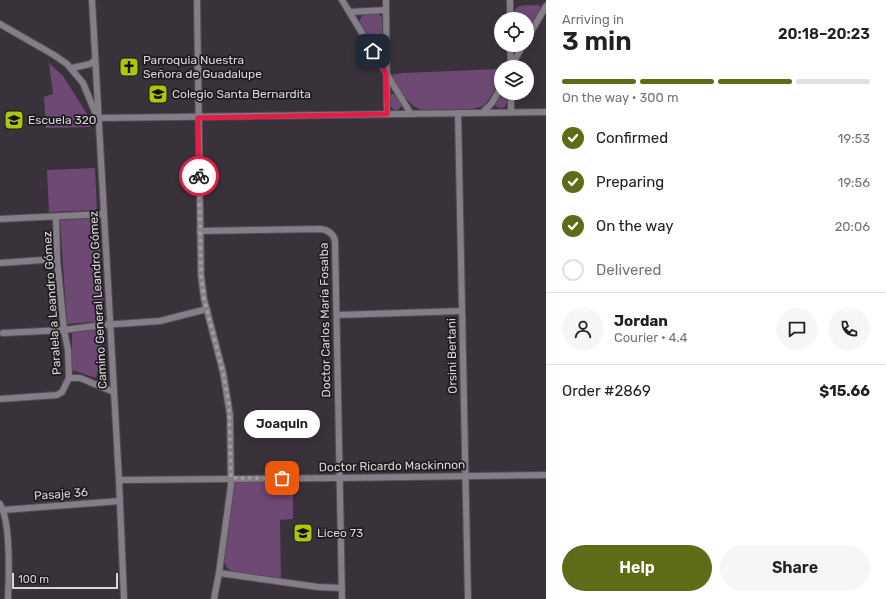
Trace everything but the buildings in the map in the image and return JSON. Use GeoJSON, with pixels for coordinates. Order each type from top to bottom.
{"type":"FeatureCollection","features":[{"type":"Feature","properties":{"kind":"street","name":"Camino General Leandro Gómez"},"geometry":{"type":"LineString","coordinates":[[92,0],[119,480],[124,599]]}},
{"type":"Feature","properties":{"kind":"street"},"geometry":{"type":"LineString","coordinates":[[197,0],[201,275],[207,309],[223,372],[229,404],[231,478],[219,573],[214,599]]}},
{"type":"Feature","properties":{"kind":"street"},"geometry":{"type":"LineString","coordinates":[[342,0],[411,114]]}},
{"type":"Feature","properties":{"kind":"street"},"geometry":{"type":"LineString","coordinates":[[386,0],[387,114]]}},
{"type":"Feature","properties":{"kind":"street"},"geometry":{"type":"LineString","coordinates":[[510,0],[510,12]]}},
{"type":"Feature","properties":{"kind":"street"},"geometry":{"type":"LineString","coordinates":[[534,27],[546,6]]}},
{"type":"Feature","properties":{"kind":"street"},"geometry":{"type":"LineString","coordinates":[[350,12],[386,10]]}},
{"type":"Feature","properties":{"kind":"street"},"geometry":{"type":"LineString","coordinates":[[0,24],[54,55],[72,68],[83,83],[98,118],[198,118],[546,112]]}},
{"type":"Feature","properties":{"kind":"street"},"geometry":{"type":"LineString","coordinates":[[72,68],[90,64],[95,60]]}},
{"type":"Feature","properties":{"kind":"street"},"geometry":{"type":"LineString","coordinates":[[483,112],[494,99]]}},
{"type":"Feature","properties":{"kind":"street"},"geometry":{"type":"LineString","coordinates":[[511,100],[511,112]]}},
{"type":"Feature","properties":{"kind":"street","name":"Orsini Bertani"},"geometry":{"type":"LineString","coordinates":[[458,113],[468,599]]}},
{"type":"Feature","properties":{"kind":"street"},"geometry":{"type":"LineString","coordinates":[[0,219],[104,214]]}},
{"type":"Feature","properties":{"kind":"street","name":"Paralela a Leandro Gómez"},"geometry":{"type":"LineString","coordinates":[[0,399],[57,396],[66,386],[69,378],[68,350],[64,330],[57,259],[56,217]]}},
{"type":"Feature","properties":{"kind":"street","name":"Doctor Carlos María Fosalba"},"geometry":{"type":"LineString","coordinates":[[200,231],[321,230],[332,233],[335,240],[342,599]]}},
{"type":"Feature","properties":{"kind":"street"},"geometry":{"type":"LineString","coordinates":[[0,263],[57,259]]}},
{"type":"Feature","properties":{"kind":"street"},"geometry":{"type":"LineString","coordinates":[[3,333],[64,330],[110,324],[160,321],[207,309]]}},
{"type":"Feature","properties":{"kind":"street"},"geometry":{"type":"LineString","coordinates":[[337,315],[462,311]]}},
{"type":"Feature","properties":{"kind":"street"},"geometry":{"type":"LineString","coordinates":[[69,378],[80,378],[114,392]]}},
{"type":"Feature","properties":{"kind":"street","name":"Doctor Ricardo Mackinnon"},"geometry":{"type":"LineString","coordinates":[[119,480],[546,475]]}},
{"type":"Feature","properties":{"kind":"street","name":"Pasaje 36"},"geometry":{"type":"LineString","coordinates":[[2,507],[120,501]]}},
{"type":"Feature","properties":{"kind":"street"},"geometry":{"type":"LineString","coordinates":[[2,507],[7,526],[8,599]]}},
{"type":"Feature","properties":{"kind":"street"},"geometry":{"type":"LineString","coordinates":[[219,573],[318,587],[342,588]]}},
{"type":"Feature","properties":{"kind":"shaded area"},"geometry":{"type":"Polygon","coordinates":[[[524,5],[538,5],[542,8],[534,21],[534,12],[514,12],[517,7],[524,5]]]}},
{"type":"Feature","properties":{"kind":"shaded area"},"geometry":{"type":"Polygon","coordinates":[[[365,14],[378,14],[382,17],[381,49],[377,50],[375,48],[359,22],[361,17],[365,14]]]}},
{"type":"Feature","properties":{"kind":"shaded area"},"geometry":{"type":"Polygon","coordinates":[[[49,63],[63,76],[89,117],[90,127],[46,128],[44,97],[53,94],[49,63]]]}},
{"type":"Feature","properties":{"kind":"shaded area"},"geometry":{"type":"Polygon","coordinates":[[[494,69],[494,91],[483,106],[472,109],[422,110],[416,108],[408,100],[392,75],[403,73],[494,69]]]}},
{"type":"Feature","properties":{"kind":"shaded area"},"geometry":{"type":"Polygon","coordinates":[[[391,94],[395,94],[401,103],[401,107],[398,110],[394,110],[391,107],[391,94]]]}},
{"type":"Feature","properties":{"kind":"shaded area"},"geometry":{"type":"Polygon","coordinates":[[[495,100],[507,100],[507,104],[503,108],[499,108],[495,104],[495,100]]]}},
{"type":"Feature","properties":{"kind":"shaded area"},"geometry":{"type":"Polygon","coordinates":[[[95,168],[97,210],[49,212],[47,170],[95,168]]]}},
{"type":"Feature","properties":{"kind":"shaded area"},"geometry":{"type":"Polygon","coordinates":[[[98,218],[105,321],[67,324],[60,220],[98,218]]]}},
{"type":"Feature","properties":{"kind":"shaded area"},"geometry":{"type":"Polygon","coordinates":[[[99,329],[102,352],[96,378],[72,370],[72,333],[99,329]]]}},
{"type":"Feature","properties":{"kind":"shaded area"},"geometry":{"type":"Polygon","coordinates":[[[235,482],[293,482],[293,519],[280,520],[281,579],[234,572],[229,569],[224,561],[235,482]]]}},
{"type":"Feature","properties":{"kind":"way so far"},"geometry":{"type":"LineString","coordinates":[[199,176],[201,275],[204,299],[223,372],[229,404],[231,478],[282,478]]}},
{"type":"Feature","properties":{"kind":"place","name":"Parroquia Nuestra Señora de Guadalupe"},"geometry":{"type":"Point","coordinates":[129,67]}},
{"type":"Feature","properties":{"kind":"place","name":"Colegio Santa Bernardita"},"geometry":{"type":"Point","coordinates":[158,94]}},
{"type":"Feature","properties":{"kind":"place","name":"Escuela 320"},"geometry":{"type":"Point","coordinates":[14,120]}},
{"type":"Feature","properties":{"kind":"place","name":"Joaquin"},"geometry":{"type":"Point","coordinates":[282,478]}},
{"type":"Feature","properties":{"kind":"place","name":"Liceo 73"},"geometry":{"type":"Point","coordinates":[303,533]}},
{"type":"Feature","properties":{"kind":"route"},"geometry":{"type":"LineString","coordinates":[[199,176],[198,118],[387,114],[386,73],[373,51]]}}]}
